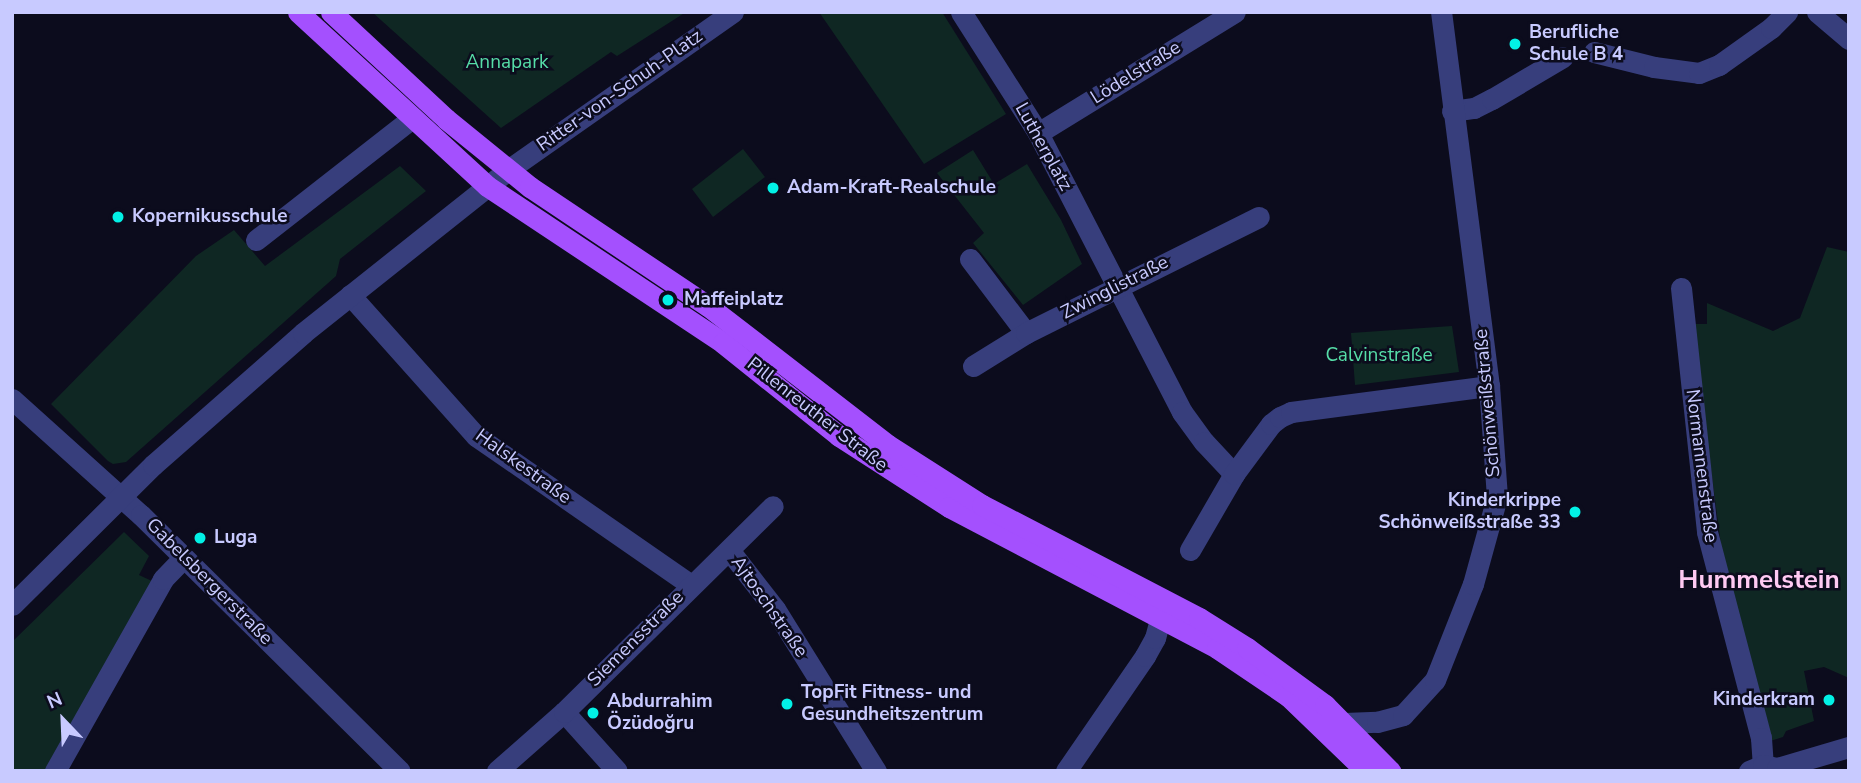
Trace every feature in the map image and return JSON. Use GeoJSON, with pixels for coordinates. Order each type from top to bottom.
{"type":"FeatureCollection","features":[{"type":"Feature","properties":{"kind":"main road","name":"Pillenreuther Straße"},"geometry":{"type":"LineString","coordinates":[[298,12],[411,119],[487,186],[723,342],[839,436],[888,470],[968,517],[1161,616],[1269,682],[1305,710],[1366,771]]}},
{"type":"Feature","properties":{"kind":"main road","name":"Pillenreuther Straße"},"geometry":{"type":"LineString","coordinates":[[331,12],[446,119],[508,170],[561,209],[708,306],[918,465],[1016,524],[1219,630],[1276,667],[1345,723],[1390,771]]}},
{"type":"Feature","properties":{"kind":"street","name":"Ritter-von-Schuh-Platz"},"geometry":{"type":"LineString","coordinates":[[508,170],[733,12]]}},
{"type":"Feature","properties":{"kind":"street","name":"Lutherplatz"},"geometry":{"type":"LineString","coordinates":[[961,12],[1038,133],[1116,288]]}},
{"type":"Feature","properties":{"kind":"street","name":"Lödelstraße"},"geometry":{"type":"LineString","coordinates":[[1038,133],[1235,12]]}},
{"type":"Feature","properties":{"kind":"street","name":"Schönweißstraße"},"geometry":{"type":"LineString","coordinates":[[1345,723],[1377,722],[1403,715],[1435,680],[1474,584],[1497,497],[1489,386],[1441,12]]}},
{"type":"Feature","properties":{"kind":"street"},"geometry":{"type":"LineString","coordinates":[[1594,52],[1654,67],[1699,73],[1719,65],[1771,28],[1787,12]]}},
{"type":"Feature","properties":{"kind":"street"},"geometry":{"type":"LineString","coordinates":[[1817,12],[1849,39]]}},
{"type":"Feature","properties":{"kind":"street"},"geometry":{"type":"LineString","coordinates":[[1452,111],[1474,108],[1563,57]]}},
{"type":"Feature","properties":{"kind":"street"},"geometry":{"type":"LineString","coordinates":[[256,240],[411,119]]}},
{"type":"Feature","properties":{"kind":"street"},"geometry":{"type":"LineString","coordinates":[[12,605],[121,496],[231,394],[350,295],[508,170]]}},
{"type":"Feature","properties":{"kind":"street","name":"Zwinglistraße"},"geometry":{"type":"LineString","coordinates":[[973,366],[1026,333],[1259,217]]}},
{"type":"Feature","properties":{"kind":"street"},"geometry":{"type":"LineString","coordinates":[[970,259],[1026,333]]}},
{"type":"Feature","properties":{"kind":"street"},"geometry":{"type":"LineString","coordinates":[[1116,288],[1182,412],[1204,442],[1234,474]]}},
{"type":"Feature","properties":{"kind":"street","name":"Normannenstraße"},"geometry":{"type":"LineString","coordinates":[[1681,288],[1707,531],[1761,738],[1756,768]]}},
{"type":"Feature","properties":{"kind":"street","name":"Halskestraße"},"geometry":{"type":"LineString","coordinates":[[350,295],[476,436],[690,584]]}},
{"type":"Feature","properties":{"kind":"street"},"geometry":{"type":"LineString","coordinates":[[1190,550],[1234,474],[1272,424],[1291,412],[1489,386]]}},
{"type":"Feature","properties":{"kind":"street","name":"Gabelsbergerstraße"},"geometry":{"type":"LineString","coordinates":[[12,399],[121,496],[400,771]]}},
{"type":"Feature","properties":{"kind":"street","name":"Siemensstraße"},"geometry":{"type":"LineString","coordinates":[[496,771],[564,712],[690,584],[773,506]]}},
{"type":"Feature","properties":{"kind":"street","name":"Ajtoschstraße"},"geometry":{"type":"LineString","coordinates":[[729,550],[775,609],[876,771]]}},
{"type":"Feature","properties":{"kind":"street"},"geometry":{"type":"LineString","coordinates":[[55,771],[163,579],[183,558]]}},
{"type":"Feature","properties":{"kind":"street"},"geometry":{"type":"LineString","coordinates":[[1066,771],[1145,656],[1155,638],[1161,616]]}},
{"type":"Feature","properties":{"kind":"street"},"geometry":{"type":"LineString","coordinates":[[564,712],[617,771]]}},
{"type":"Feature","properties":{"kind":"street"},"geometry":{"type":"LineString","coordinates":[[1756,768],[1777,768],[1849,747]]}},
{"type":"Feature","properties":{"kind":"green space","name":"Annapark"},"geometry":{"type":"Polygon","coordinates":[[[372,12],[686,12],[617,56],[611,52],[501,128],[372,12]]]}},
{"type":"Feature","properties":{"kind":"green space"},"geometry":{"type":"Polygon","coordinates":[[[819,12],[942,12],[1006,114],[924,164],[819,12]]]}},
{"type":"Feature","properties":{"kind":"green space"},"geometry":{"type":"Polygon","coordinates":[[[743,149],[765,177],[713,217],[692,189],[743,149]]]}},
{"type":"Feature","properties":{"kind":"green space"},"geometry":{"type":"Polygon","coordinates":[[[973,150],[994,184],[1027,164],[1061,220],[1082,264],[1023,305],[973,243],[984,233],[937,173],[973,150]]]}},
{"type":"Feature","properties":{"kind":"green space"},"geometry":{"type":"Polygon","coordinates":[[[400,166],[426,191],[340,259],[336,276],[126,462],[113,464],[108,461],[51,404],[196,256],[234,230],[265,266],[400,166]]]}},
{"type":"Feature","properties":{"kind":"green space"},"geometry":{"type":"Polygon","coordinates":[[[1827,247],[1849,252],[1849,678],[1824,667],[1804,671],[1814,721],[1786,731],[1783,737],[1770,741],[1724,568],[1692,324],[1707,324],[1707,303],[1773,331],[1800,318],[1827,247]]]}},
{"type":"Feature","properties":{"kind":"green space","name":"Calvinstraße"},"geometry":{"type":"Polygon","coordinates":[[[1452,326],[1459,372],[1355,385],[1351,333],[1452,326]]]}},
{"type":"Feature","properties":{"kind":"green space"},"geometry":{"type":"Polygon","coordinates":[[[124,532],[149,556],[139,575],[154,582],[46,771],[12,771],[12,642],[124,532]]]}},
{"type":"Feature","properties":{"kind":"place","name":"Berufliche Schule B 4"},"geometry":{"type":"Point","coordinates":[1515,44]}},
{"type":"Feature","properties":{"kind":"place","name":"Adam-Kraft-Realschule"},"geometry":{"type":"Point","coordinates":[773,188]}},
{"type":"Feature","properties":{"kind":"place","name":"Kopernikusschule"},"geometry":{"type":"Point","coordinates":[118,217]}},
{"type":"Feature","properties":{"kind":"place","name":"Maffeiplatz"},"geometry":{"type":"Point","coordinates":[668,300]}},
{"type":"Feature","properties":{"kind":"place","name":"Kinderkrippe Schönweißstraße 33"},"geometry":{"type":"Point","coordinates":[1575,512]}},
{"type":"Feature","properties":{"kind":"place","name":"Luga"},"geometry":{"type":"Point","coordinates":[200,538]}},
{"type":"Feature","properties":{"kind":"place","name":"Kinderkram"},"geometry":{"type":"Point","coordinates":[1829,700]}},
{"type":"Feature","properties":{"kind":"place","name":"TopFit Fitness- und Gesundheitszentrum"},"geometry":{"type":"Point","coordinates":[787,704]}},
{"type":"Feature","properties":{"kind":"place","name":"Abdurrahim Özüdoğru"},"geometry":{"type":"Point","coordinates":[593,713]}},
{"type":"Feature","properties":{"kind":"district","name":"Hummelstein"},"geometry":{"type":"Point","coordinates":[1759,580]}}]}
